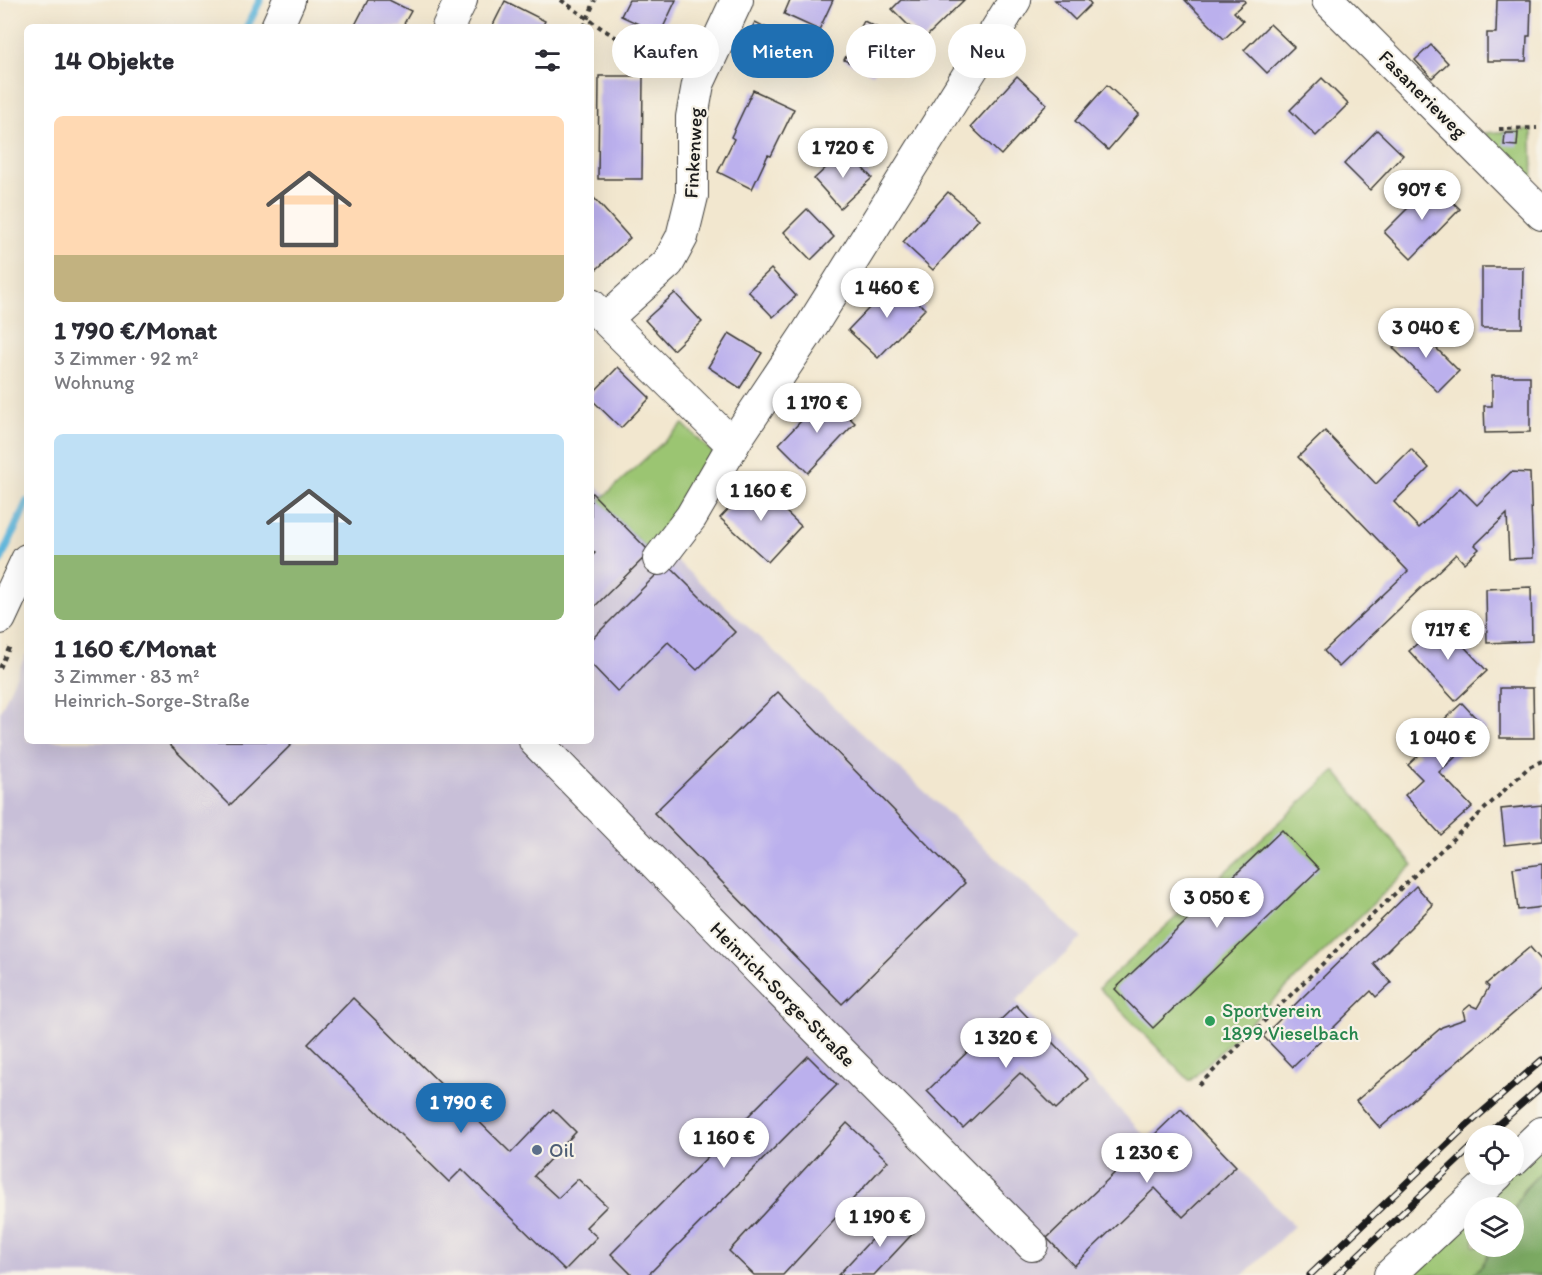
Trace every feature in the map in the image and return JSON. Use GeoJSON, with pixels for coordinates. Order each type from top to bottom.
{"type":"FeatureCollection","features":[{"type":"Feature","properties":{"kind":"street"},"geometry":{"type":"LineString","coordinates":[[278,24],[289,0]]}},
{"type":"Feature","properties":{"kind":"street"},"geometry":{"type":"LineString","coordinates":[[449,24],[461,0]]}},
{"type":"Feature","properties":{"kind":"street","name":"Finkenweg"},"geometry":{"type":"LineString","coordinates":[[733,445],[598,312],[668,263],[682,237],[692,196],[692,117],[698,84],[737,0]]}},
{"type":"Feature","properties":{"kind":"street"},"geometry":{"type":"LineString","coordinates":[[659,559],[691,517],[733,445],[812,324],[1015,0]]}},
{"type":"Feature","properties":{"kind":"street","name":"Fasanerieweg"},"geometry":{"type":"LineString","coordinates":[[1328,0],[1542,214]]}},
{"type":"Feature","properties":{"kind":"street"},"geometry":{"type":"LineString","coordinates":[[0,618],[24,566]]}},
{"type":"Feature","properties":{"kind":"street","name":"Heinrich-Sorge-Straße"},"geometry":{"type":"LineString","coordinates":[[538,744],[1032,1245]]}},
{"type":"Feature","properties":{"kind":"street"},"geometry":{"type":"LineString","coordinates":[[1524,1150],[1542,1133]]}},
{"type":"Feature","properties":{"kind":"street"},"geometry":{"type":"LineString","coordinates":[[1390,1275],[1486,1185]]}},
{"type":"Feature","properties":{"kind":"path"},"geometry":{"type":"LineString","coordinates":[[561,0],[656,62],[698,84]]}},
{"type":"Feature","properties":{"kind":"path"},"geometry":{"type":"LineString","coordinates":[[585,24],[595,0]]}},
{"type":"Feature","properties":{"kind":"path"},"geometry":{"type":"LineString","coordinates":[[1199,1085],[1363,924],[1529,767],[1542,761]]}},
{"type":"Feature","properties":{"kind":"shaded area"},"geometry":{"type":"Polygon","coordinates":[[[594,484],[1082,938],[1016,1001],[1147,1138],[1181,1107],[1294,1226],[1243,1275],[0,1275],[0,712],[24,659],[24,744],[594,744],[594,484]]]}},
{"type":"Feature","properties":{"kind":"green space"},"geometry":{"type":"Polygon","coordinates":[[[1532,130],[1533,188],[1484,133],[1532,130]]]}},
{"type":"Feature","properties":{"kind":"green space"},"geometry":{"type":"Polygon","coordinates":[[[683,424],[715,455],[650,552],[599,501],[683,424]]]}},
{"type":"Feature","properties":{"kind":"green space"},"geometry":{"type":"Polygon","coordinates":[[[1335,771],[1413,865],[1190,1081],[1099,988],[1335,771]]]}},
{"type":"Feature","properties":{"kind":"green space"},"geometry":{"type":"Polygon","coordinates":[[[1542,1144],[1542,1171],[1524,1189],[1520,1197],[1484,1197],[1497,1185],[1524,1185],[1524,1160],[1542,1144]]]}},
{"type":"Feature","properties":{"kind":"green space"},"geometry":{"type":"Polygon","coordinates":[[[1542,1171],[1542,1275],[1472,1275],[1482,1266],[1487,1257],[1524,1257],[1524,1197],[1520,1197],[1542,1171]]]}},
{"type":"Feature","properties":{"kind":"green space"},"geometry":{"type":"Polygon","coordinates":[[[1464,1215],[1464,1257],[1487,1257],[1482,1266],[1472,1275],[1399,1275],[1464,1215]]]}},
{"type":"Feature","properties":{"kind":"building"},"geometry":{"type":"Polygon","coordinates":[[[368,0],[389,0],[411,11],[404,24],[356,24],[368,0]]]}},
{"type":"Feature","properties":{"kind":"building"},"geometry":{"type":"Polygon","coordinates":[[[629,0],[676,0],[665,24],[638,24],[621,16],[629,0]]]}},
{"type":"Feature","properties":{"kind":"building"},"geometry":{"type":"Polygon","coordinates":[[[790,0],[833,0],[822,24],[806,24],[784,14],[790,0]]]}},
{"type":"Feature","properties":{"kind":"building"},"geometry":{"type":"Polygon","coordinates":[[[901,0],[964,0],[936,27],[936,24],[907,24],[892,9],[901,0]]]}},
{"type":"Feature","properties":{"kind":"building"},"geometry":{"type":"Polygon","coordinates":[[[1055,0],[1088,0],[1091,4],[1075,20],[1055,0]]]}},
{"type":"Feature","properties":{"kind":"building"},"geometry":{"type":"Polygon","coordinates":[[[1185,0],[1244,0],[1245,2],[1234,12],[1243,21],[1224,39],[1185,0]]]}},
{"type":"Feature","properties":{"kind":"building"},"geometry":{"type":"Polygon","coordinates":[[[1497,0],[1531,0],[1530,36],[1527,36],[1526,61],[1487,61],[1487,33],[1496,33],[1497,0]]]}},
{"type":"Feature","properties":{"kind":"building"},"geometry":{"type":"Polygon","coordinates":[[[505,1],[545,21],[544,24],[494,24],[505,1]]]}},
{"type":"Feature","properties":{"kind":"building"},"geometry":{"type":"Polygon","coordinates":[[[1270,24],[1294,47],[1267,73],[1244,50],[1270,24]]]}},
{"type":"Feature","properties":{"kind":"building"},"geometry":{"type":"Polygon","coordinates":[[[1431,45],[1448,63],[1432,78],[1415,60],[1431,45]]]}},
{"type":"Feature","properties":{"kind":"building"},"geometry":{"type":"Polygon","coordinates":[[[599,76],[643,78],[642,179],[598,179],[599,76]]]}},
{"type":"Feature","properties":{"kind":"building"},"geometry":{"type":"Polygon","coordinates":[[[1015,78],[1019,78],[1047,104],[1001,155],[971,127],[1015,78]]]}},
{"type":"Feature","properties":{"kind":"building"},"geometry":{"type":"Polygon","coordinates":[[[1322,78],[1348,104],[1316,136],[1290,110],[1322,78]]]}},
{"type":"Feature","properties":{"kind":"building"},"geometry":{"type":"Polygon","coordinates":[[[1107,85],[1139,114],[1108,150],[1075,121],[1107,85]]]}},
{"type":"Feature","properties":{"kind":"building"},"geometry":{"type":"Polygon","coordinates":[[[753,90],[794,109],[752,189],[718,172],[753,90]]]}},
{"type":"Feature","properties":{"kind":"building"},"geometry":{"type":"Polygon","coordinates":[[[1377,130],[1403,155],[1370,190],[1344,164],[1377,130]]]}},
{"type":"Feature","properties":{"kind":"building"},"geometry":{"type":"Polygon","coordinates":[[[1505,133],[1518,133],[1517,146],[1504,145],[1505,133]]]}},
{"type":"Feature","properties":{"kind":"building"},"geometry":{"type":"Polygon","coordinates":[[[845,150],[872,178],[840,208],[814,179],[845,150]]]}},
{"type":"Feature","properties":{"kind":"building"},"geometry":{"type":"Polygon","coordinates":[[[1433,183],[1460,209],[1411,259],[1384,232],[1433,183]]]}},
{"type":"Feature","properties":{"kind":"building"},"geometry":{"type":"Polygon","coordinates":[[[948,192],[979,219],[933,270],[903,242],[948,192]]]}},
{"type":"Feature","properties":{"kind":"building"},"geometry":{"type":"Polygon","coordinates":[[[594,198],[630,238],[597,269],[594,266],[594,198]]]}},
{"type":"Feature","properties":{"kind":"building"},"geometry":{"type":"Polygon","coordinates":[[[807,209],[834,237],[811,260],[784,232],[807,209]]]}},
{"type":"Feature","properties":{"kind":"building"},"geometry":{"type":"Polygon","coordinates":[[[1482,267],[1523,267],[1522,328],[1482,328],[1482,267]]]}},
{"type":"Feature","properties":{"kind":"building"},"geometry":{"type":"Polygon","coordinates":[[[771,269],[796,296],[773,317],[748,291],[771,269]]]}},
{"type":"Feature","properties":{"kind":"building"},"geometry":{"type":"Polygon","coordinates":[[[896,280],[925,309],[878,358],[848,330],[896,280]]]}},
{"type":"Feature","properties":{"kind":"building"},"geometry":{"type":"Polygon","coordinates":[[[675,293],[702,322],[673,350],[645,320],[675,293]]]}},
{"type":"Feature","properties":{"kind":"building"},"geometry":{"type":"Polygon","coordinates":[[[1414,326],[1459,371],[1438,392],[1393,348],[1414,326]]]}},
{"type":"Feature","properties":{"kind":"building"},"geometry":{"type":"Polygon","coordinates":[[[729,333],[762,353],[740,388],[708,367],[729,333]]]}},
{"type":"Feature","properties":{"kind":"building"},"geometry":{"type":"Polygon","coordinates":[[[618,367],[650,398],[621,428],[594,402],[594,392],[618,367]]]}},
{"type":"Feature","properties":{"kind":"building"},"geometry":{"type":"Polygon","coordinates":[[[1492,376],[1530,376],[1530,432],[1485,433],[1484,406],[1492,406],[1492,376]]]}},
{"type":"Feature","properties":{"kind":"building"},"geometry":{"type":"Polygon","coordinates":[[[826,395],[855,423],[808,473],[779,444],[826,395]]]}},
{"type":"Feature","properties":{"kind":"building"},"geometry":{"type":"Polygon","coordinates":[[[1325,431],[1376,484],[1411,449],[1429,468],[1394,502],[1419,528],[1460,488],[1477,505],[1511,472],[1530,473],[1533,558],[1509,559],[1507,514],[1475,545],[1479,549],[1464,563],[1456,554],[1339,667],[1324,651],[1408,571],[1298,457],[1325,431]]]}},
{"type":"Feature","properties":{"kind":"building"},"geometry":{"type":"Polygon","coordinates":[[[754,482],[801,526],[768,562],[720,518],[754,482]]]}},
{"type":"Feature","properties":{"kind":"building"},"geometry":{"type":"Polygon","coordinates":[[[594,495],[650,552],[594,607],[594,495]]]}},
{"type":"Feature","properties":{"kind":"building"},"geometry":{"type":"Polygon","coordinates":[[[667,564],[735,632],[697,670],[668,642],[618,692],[594,667],[594,637],[667,564]]]}},
{"type":"Feature","properties":{"kind":"building"},"geometry":{"type":"Polygon","coordinates":[[[1531,587],[1532,641],[1487,643],[1486,589],[1531,587]]]}},
{"type":"Feature","properties":{"kind":"building"},"geometry":{"type":"Polygon","coordinates":[[[1441,622],[1487,671],[1455,701],[1409,651],[1441,622]]]}},
{"type":"Feature","properties":{"kind":"building"},"geometry":{"type":"Polygon","coordinates":[[[1500,688],[1533,688],[1534,738],[1500,738],[1500,688]]]}},
{"type":"Feature","properties":{"kind":"building"},"geometry":{"type":"Polygon","coordinates":[[[778,692],[965,883],[842,1004],[654,813],[778,692]]]}},
{"type":"Feature","properties":{"kind":"building"},"geometry":{"type":"Polygon","coordinates":[[[1462,703],[1486,729],[1439,772],[1472,807],[1441,835],[1405,795],[1422,779],[1408,765],[1420,754],[1414,747],[1462,703]]]}},
{"type":"Feature","properties":{"kind":"building"},"geometry":{"type":"Polygon","coordinates":[[[169,744],[292,744],[230,805],[169,744]]]}},
{"type":"Feature","properties":{"kind":"building"},"geometry":{"type":"Polygon","coordinates":[[[1542,805],[1542,841],[1505,845],[1501,809],[1542,805]]]}},
{"type":"Feature","properties":{"kind":"building"},"geometry":{"type":"Polygon","coordinates":[[[1282,830],[1319,869],[1153,1028],[1115,989],[1282,830]]]}},
{"type":"Feature","properties":{"kind":"building"},"geometry":{"type":"Polygon","coordinates":[[[1542,864],[1542,907],[1518,910],[1513,868],[1542,864]]]}},
{"type":"Feature","properties":{"kind":"building"},"geometry":{"type":"Polygon","coordinates":[[[1416,886],[1433,905],[1374,964],[1391,983],[1376,997],[1371,991],[1293,1067],[1263,1036],[1416,886]]]}},
{"type":"Feature","properties":{"kind":"building"},"geometry":{"type":"Polygon","coordinates":[[[1530,947],[1542,961],[1542,989],[1380,1128],[1356,1101],[1442,1027],[1465,1019],[1463,1011],[1470,1005],[1477,1008],[1489,987],[1486,984],[1530,947]]]}},
{"type":"Feature","properties":{"kind":"building"},"geometry":{"type":"Polygon","coordinates":[[[353,998],[511,1153],[553,1109],[576,1132],[534,1176],[558,1198],[578,1179],[607,1206],[586,1227],[597,1237],[565,1270],[462,1169],[449,1182],[308,1044],[353,998]]]}},
{"type":"Feature","properties":{"kind":"building"},"geometry":{"type":"Polygon","coordinates":[[[1016,1005],[1088,1079],[1056,1109],[1020,1073],[963,1128],[927,1091],[1016,1005]]]}},
{"type":"Feature","properties":{"kind":"building"},"geometry":{"type":"Polygon","coordinates":[[[808,1056],[837,1085],[648,1275],[632,1275],[611,1254],[808,1056]]]}},
{"type":"Feature","properties":{"kind":"building"},"geometry":{"type":"Polygon","coordinates":[[[1181,1109],[1236,1166],[1183,1217],[1155,1188],[1074,1266],[1047,1238],[1181,1109]]]}},
{"type":"Feature","properties":{"kind":"building"},"geometry":{"type":"Polygon","coordinates":[[[847,1123],[888,1161],[783,1275],[754,1275],[729,1251],[847,1123]]]}},
{"type":"Feature","properties":{"kind":"building"},"geometry":{"type":"Polygon","coordinates":[[[897,1212],[916,1230],[874,1275],[838,1275],[897,1212]]]}},
{"type":"Feature","properties":{"kind":"waterway"},"geometry":{"type":"LineString","coordinates":[[248,24],[260,0]]}},
{"type":"Feature","properties":{"kind":"waterway"},"geometry":{"type":"LineString","coordinates":[[0,561],[24,509]]}},
{"type":"Feature","properties":{"kind":"railway"},"geometry":{"type":"LineString","coordinates":[[1310,1275],[1463,1129],[1542,1060]]}},
{"type":"Feature","properties":{"kind":"railway"},"geometry":{"type":"LineString","coordinates":[[1498,1125],[1542,1086]]}},
{"type":"Feature","properties":{"kind":"railway"},"geometry":{"type":"LineString","coordinates":[[1337,1275],[1464,1154]]}},
{"type":"Feature","properties":{"kind":"place","name":"Sportverein 1899 Vieselbach"},"geometry":{"type":"Point","coordinates":[1210,1021]}},
{"type":"Feature","properties":{"kind":"place","name":"Oil"},"geometry":{"type":"Point","coordinates":[537,1150]}}]}
